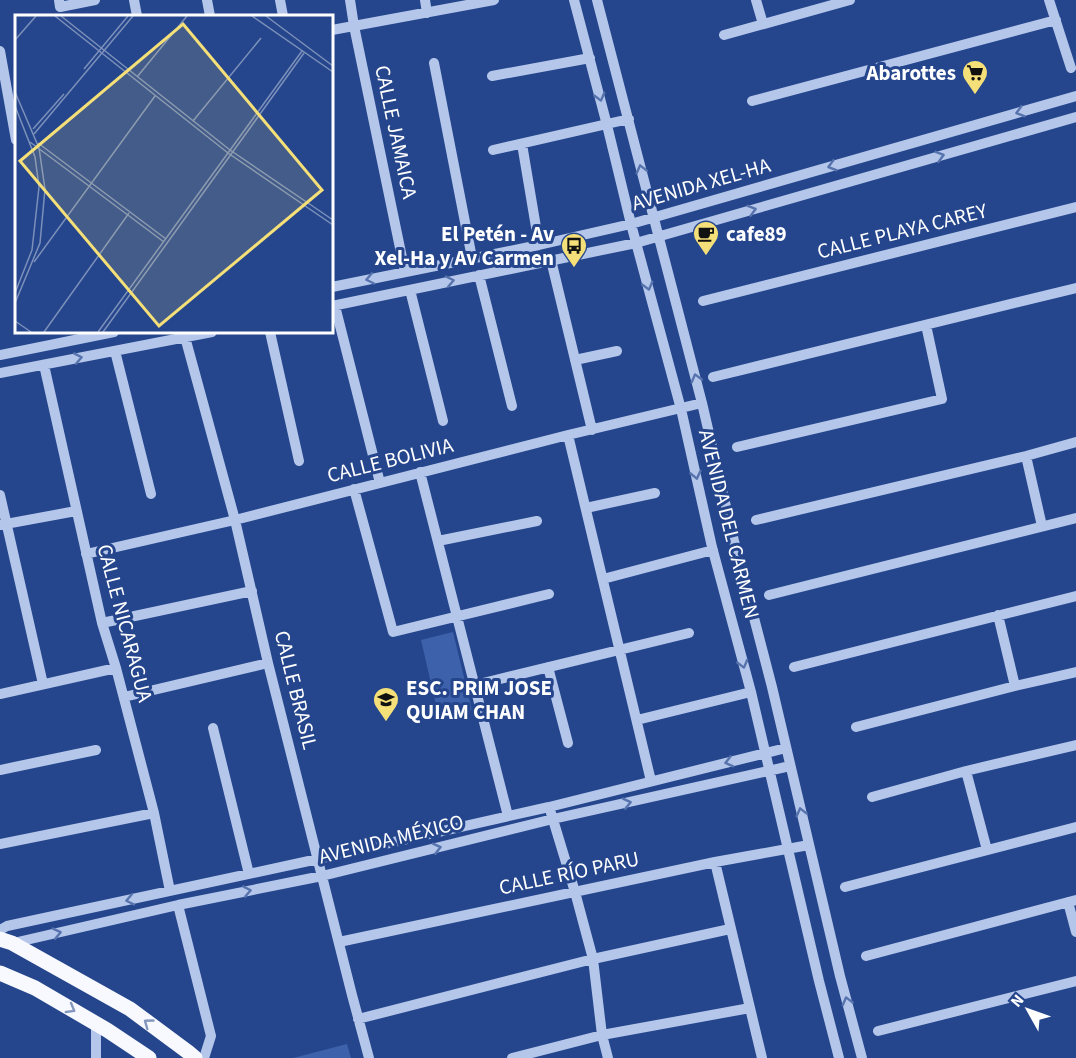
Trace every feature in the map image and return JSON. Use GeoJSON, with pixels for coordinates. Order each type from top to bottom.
{"type":"FeatureCollection","features":[{"type":"Feature","properties":{"kind":"main road"},"geometry":{"type":"LineString","coordinates":[[4,943],[130,1009],[195,1058]]}},
{"type":"Feature","properties":{"kind":"main road"},"geometry":{"type":"LineString","coordinates":[[0,973],[34,988],[96,1023],[149,1058]]}},
{"type":"Feature","properties":{"kind":"street"},"geometry":{"type":"LineString","coordinates":[[60,4],[95,0]]}},
{"type":"Feature","properties":{"kind":"street"},"geometry":{"type":"LineString","coordinates":[[134,0],[137,15]]}},
{"type":"Feature","properties":{"kind":"street"},"geometry":{"type":"LineString","coordinates":[[207,0],[210,15]]}},
{"type":"Feature","properties":{"kind":"street"},"geometry":{"type":"LineString","coordinates":[[280,0],[283,15]]}},
{"type":"Feature","properties":{"kind":"street","name":"CALLE JAMAICA"},"geometry":{"type":"LineString","coordinates":[[350,0],[405,272]]}},
{"type":"Feature","properties":{"kind":"street"},"geometry":{"type":"LineString","coordinates":[[425,0],[427,13]]}},
{"type":"Feature","properties":{"kind":"street"},"geometry":{"type":"LineString","coordinates":[[333,30],[494,0]]}},
{"type":"Feature","properties":{"kind":"street","name":"AVENIDA DEL CARMEN"},"geometry":{"type":"LineString","coordinates":[[574,0],[681,409],[713,550],[751,692],[839,1058]]}},
{"type":"Feature","properties":{"kind":"street","name":"AVENIDA DEL CARMEN"},"geometry":{"type":"LineString","coordinates":[[597,0],[702,403],[734,542],[772,687],[862,1058]]}},
{"type":"Feature","properties":{"kind":"street"},"geometry":{"type":"LineString","coordinates":[[756,0],[763,24]]}},
{"type":"Feature","properties":{"kind":"street"},"geometry":{"type":"LineString","coordinates":[[724,34],[850,0]]}},
{"type":"Feature","properties":{"kind":"street"},"geometry":{"type":"LineString","coordinates":[[1049,0],[1071,68]]}},
{"type":"Feature","properties":{"kind":"street"},"geometry":{"type":"LineString","coordinates":[[752,101],[1056,20]]}},
{"type":"Feature","properties":{"kind":"street"},"geometry":{"type":"LineString","coordinates":[[0,51],[15,134]]}},
{"type":"Feature","properties":{"kind":"street"},"geometry":{"type":"LineString","coordinates":[[492,76],[590,58]]}},
{"type":"Feature","properties":{"kind":"street"},"geometry":{"type":"LineString","coordinates":[[434,63],[472,258]]}},
{"type":"Feature","properties":{"kind":"street","name":"AVENIDA XEL-HA"},"geometry":{"type":"LineString","coordinates":[[333,287],[631,224],[1076,96]]}},
{"type":"Feature","properties":{"kind":"street","name":"AVENIDA XEL-HA"},"geometry":{"type":"LineString","coordinates":[[333,306],[636,243],[1076,117]]}},
{"type":"Feature","properties":{"kind":"street"},"geometry":{"type":"LineString","coordinates":[[493,150],[629,119]]}},
{"type":"Feature","properties":{"kind":"street"},"geometry":{"type":"LineString","coordinates":[[522,144],[539,245]]}},
{"type":"Feature","properties":{"kind":"street","name":"CALLE PLAYA CAREY"},"geometry":{"type":"LineString","coordinates":[[703,301],[1076,207]]}},
{"type":"Feature","properties":{"kind":"street"},"geometry":{"type":"LineString","coordinates":[[551,260],[592,430]]}},
{"type":"Feature","properties":{"kind":"street"},"geometry":{"type":"LineString","coordinates":[[479,276],[512,406]]}},
{"type":"Feature","properties":{"kind":"street"},"geometry":{"type":"LineString","coordinates":[[713,377],[1076,288]]}},
{"type":"Feature","properties":{"kind":"street"},"geometry":{"type":"LineString","coordinates":[[411,290],[443,422]]}},
{"type":"Feature","properties":{"kind":"street"},"geometry":{"type":"LineString","coordinates":[[333,306],[380,483]]}},
{"type":"Feature","properties":{"kind":"street"},"geometry":{"type":"LineString","coordinates":[[737,447],[942,399],[926,324]]}},
{"type":"Feature","properties":{"kind":"street"},"geometry":{"type":"LineString","coordinates":[[52,333],[54,344]]}},
{"type":"Feature","properties":{"kind":"street"},"geometry":{"type":"LineString","coordinates":[[0,355],[109,333]]}},
{"type":"Feature","properties":{"kind":"street"},"geometry":{"type":"LineString","coordinates":[[270,333],[298,461]]}},
{"type":"Feature","properties":{"kind":"street"},"geometry":{"type":"LineString","coordinates":[[0,373],[115,351],[186,334]]}},
{"type":"Feature","properties":{"kind":"street","name":"CALLE BRASIL"},"geometry":{"type":"LineString","coordinates":[[186,334],[235,520],[268,663],[369,1058]]}},
{"type":"Feature","properties":{"kind":"street"},"geometry":{"type":"LineString","coordinates":[[115,351],[152,494]]}},
{"type":"Feature","properties":{"kind":"street"},"geometry":{"type":"LineString","coordinates":[[575,360],[617,351]]}},
{"type":"Feature","properties":{"kind":"street","name":"CALLE NICARAGUA"},"geometry":{"type":"LineString","coordinates":[[44,365],[102,623],[154,813],[170,891]]}},
{"type":"Feature","properties":{"kind":"street","name":"CALLE BOLIVIA"},"geometry":{"type":"LineString","coordinates":[[86,554],[235,520],[702,403]]}},
{"type":"Feature","properties":{"kind":"street"},"geometry":{"type":"LineString","coordinates":[[568,435],[651,781]]}},
{"type":"Feature","properties":{"kind":"street"},"geometry":{"type":"LineString","coordinates":[[756,520],[1076,442]]}},
{"type":"Feature","properties":{"kind":"street"},"geometry":{"type":"LineString","coordinates":[[1026,456],[1042,526]]}},
{"type":"Feature","properties":{"kind":"street"},"geometry":{"type":"LineString","coordinates":[[420,472],[508,816]]}},
{"type":"Feature","properties":{"kind":"street"},"geometry":{"type":"LineString","coordinates":[[354,489],[393,632],[549,594]]}},
{"type":"Feature","properties":{"kind":"street"},"geometry":{"type":"LineString","coordinates":[[586,508],[655,493]]}},
{"type":"Feature","properties":{"kind":"street"},"geometry":{"type":"LineString","coordinates":[[0,495],[3,525],[43,684]]}},
{"type":"Feature","properties":{"kind":"street"},"geometry":{"type":"LineString","coordinates":[[3,525],[76,511]]}},
{"type":"Feature","properties":{"kind":"street"},"geometry":{"type":"LineString","coordinates":[[769,596],[1076,519]]}},
{"type":"Feature","properties":{"kind":"street"},"geometry":{"type":"LineString","coordinates":[[438,541],[537,521]]}},
{"type":"Feature","properties":{"kind":"street"},"geometry":{"type":"LineString","coordinates":[[603,579],[713,550]]}},
{"type":"Feature","properties":{"kind":"street"},"geometry":{"type":"LineString","coordinates":[[102,623],[252,591]]}},
{"type":"Feature","properties":{"kind":"street"},"geometry":{"type":"LineString","coordinates":[[794,668],[1076,596]]}},
{"type":"Feature","properties":{"kind":"street"},"geometry":{"type":"LineString","coordinates":[[998,615],[1015,686]]}},
{"type":"Feature","properties":{"kind":"street"},"geometry":{"type":"LineString","coordinates":[[474,685],[689,633]]}},
{"type":"Feature","properties":{"kind":"street"},"geometry":{"type":"LineString","coordinates":[[124,697],[268,663]]}},
{"type":"Feature","properties":{"kind":"street"},"geometry":{"type":"LineString","coordinates":[[548,667],[568,743]]}},
{"type":"Feature","properties":{"kind":"street"},"geometry":{"type":"LineString","coordinates":[[0,694],[116,668]]}},
{"type":"Feature","properties":{"kind":"street"},"geometry":{"type":"LineString","coordinates":[[856,727],[1076,672]]}},
{"type":"Feature","properties":{"kind":"street"},"geometry":{"type":"LineString","coordinates":[[637,720],[751,692]]}},
{"type":"Feature","properties":{"kind":"street"},"geometry":{"type":"LineString","coordinates":[[213,728],[249,874]]}},
{"type":"Feature","properties":{"kind":"street"},"geometry":{"type":"LineString","coordinates":[[872,797],[966,771],[1076,745]]}},
{"type":"Feature","properties":{"kind":"street","name":"AVENIDA MÉXICO"},"geometry":{"type":"LineString","coordinates":[[0,930],[8,926],[318,860],[549,807],[786,748]]}},
{"type":"Feature","properties":{"kind":"street"},"geometry":{"type":"LineString","coordinates":[[0,770],[96,750]]}},
{"type":"Feature","properties":{"kind":"street","name":"AVENIDA MÉXICO"},"geometry":{"type":"LineString","coordinates":[[4,943],[322,876],[553,819],[790,766]]}},
{"type":"Feature","properties":{"kind":"street"},"geometry":{"type":"LineString","coordinates":[[966,771],[987,850]]}},
{"type":"Feature","properties":{"kind":"street"},"geometry":{"type":"LineString","coordinates":[[549,807],[575,892],[592,959],[602,1035],[608,1058]]}},
{"type":"Feature","properties":{"kind":"street"},"geometry":{"type":"LineString","coordinates":[[0,844],[154,813]]}},
{"type":"Feature","properties":{"kind":"street"},"geometry":{"type":"LineString","coordinates":[[845,887],[1076,827]]}},
{"type":"Feature","properties":{"kind":"street","name":"CALLE RÍO PARU"},"geometry":{"type":"LineString","coordinates":[[339,942],[715,862],[809,845]]}},
{"type":"Feature","properties":{"kind":"street"},"geometry":{"type":"LineString","coordinates":[[715,862],[762,1058]]}},
{"type":"Feature","properties":{"kind":"street"},"geometry":{"type":"LineString","coordinates":[[866,956],[1072,901],[1076,932]]}},
{"type":"Feature","properties":{"kind":"street"},"geometry":{"type":"LineString","coordinates":[[178,905],[211,1036],[204,1058]]}},
{"type":"Feature","properties":{"kind":"street"},"geometry":{"type":"LineString","coordinates":[[358,1019],[592,959],[730,929]]}},
{"type":"Feature","properties":{"kind":"street"},"geometry":{"type":"LineString","coordinates":[[878,1031],[1076,981]]}},
{"type":"Feature","properties":{"kind":"street"},"geometry":{"type":"LineString","coordinates":[[512,1058],[602,1035],[750,1008]]}},
{"type":"Feature","properties":{"kind":"street"},"geometry":{"type":"LineString","coordinates":[[96,1023],[96,1058]]}},
{"type":"Feature","properties":{"kind":"shaded area"},"geometry":{"type":"Polygon","coordinates":[[[453,632],[472,710],[439,718],[421,640],[453,632]]]}},
{"type":"Feature","properties":{"kind":"shaded area"},"geometry":{"type":"Polygon","coordinates":[[[347,1044],[351,1058],[293,1058],[347,1044]]]}},
{"type":"Feature","properties":{"kind":"place","name":"Abarottes"},"geometry":{"type":"Point","coordinates":[975,96]}},
{"type":"Feature","properties":{"kind":"place","name":"cafe89"},"geometry":{"type":"Point","coordinates":[706,257]}},
{"type":"Feature","properties":{"kind":"place","name":"El Petén - Av Xel-Ha y Av Carmen"},"geometry":{"type":"Point","coordinates":[574,269]}},
{"type":"Feature","properties":{"kind":"place","name":"ESC. PRIM JOSE QUIAM CHAN"},"geometry":{"type":"Point","coordinates":[386,723]}}]}
